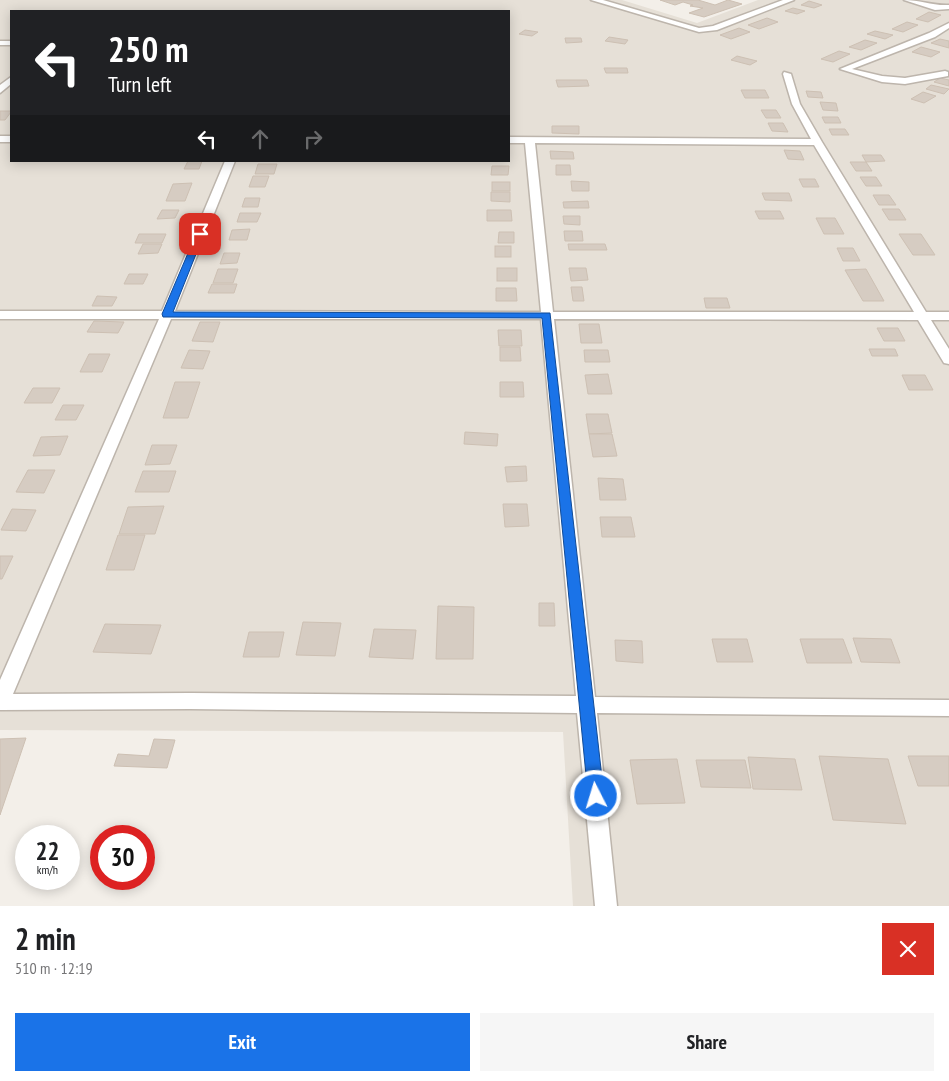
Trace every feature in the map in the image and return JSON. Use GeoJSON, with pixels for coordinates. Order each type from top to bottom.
{"type":"FeatureCollection","features":[{"type":"Feature","properties":{"kind":"street"},"geometry":{"type":"LineString","coordinates":[[602,1],[699,30],[714,28],[790,0]]}},
{"type":"Feature","properties":{"kind":"street"},"geometry":{"type":"LineString","coordinates":[[908,0],[935,8],[949,15]]}},
{"type":"Feature","properties":{"kind":"street"},"geometry":{"type":"LineString","coordinates":[[935,8],[949,6]]}},
{"type":"Feature","properties":{"kind":"street"},"geometry":{"type":"LineString","coordinates":[[945,74],[905,82],[882,79],[844,69],[932,36],[949,25]]}},
{"type":"Feature","properties":{"kind":"street"},"geometry":{"type":"LineString","coordinates":[[788,74],[796,104],[817,142],[949,360]]}},
{"type":"Feature","properties":{"kind":"street"},"geometry":{"type":"LineString","coordinates":[[0,90],[10,81]]}},
{"type":"Feature","properties":{"kind":"street"},"geometry":{"type":"LineString","coordinates":[[510,140],[817,142]]}},
{"type":"Feature","properties":{"kind":"street"},"geometry":{"type":"LineString","coordinates":[[530,140],[606,906]]}},
{"type":"Feature","properties":{"kind":"street"},"geometry":{"type":"LineString","coordinates":[[230,162],[167,314],[0,702],[190,701],[949,708]]}},
{"type":"Feature","properties":{"kind":"street"},"geometry":{"type":"LineString","coordinates":[[0,315],[949,316]]}},
{"type":"Feature","properties":{"kind":"shaded area"},"geometry":{"type":"Polygon","coordinates":[[[0,0],[622,0],[697,23],[758,0],[949,0],[949,906],[573,906],[563,732],[0,730],[0,0]]]}},
{"type":"Feature","properties":{"kind":"building"},"geometry":{"type":"Polygon","coordinates":[[[660,0],[698,0],[715,5],[728,0],[742,4],[704,17],[689,13],[703,8],[690,6],[693,5],[683,2],[675,5],[660,0]]]}},
{"type":"Feature","properties":{"kind":"building"},"geometry":{"type":"Polygon","coordinates":[[[809,1],[822,5],[814,8],[801,5],[809,1]]]}},
{"type":"Feature","properties":{"kind":"building"},"geometry":{"type":"Polygon","coordinates":[[[793,8],[805,11],[797,14],[785,11],[793,8]]]}},
{"type":"Feature","properties":{"kind":"building"},"geometry":{"type":"Polygon","coordinates":[[[929,12],[941,15],[928,22],[916,19],[929,12]]]}},
{"type":"Feature","properties":{"kind":"building"},"geometry":{"type":"Polygon","coordinates":[[[767,18],[778,22],[759,29],[748,25],[767,18]]]}},
{"type":"Feature","properties":{"kind":"building"},"geometry":{"type":"Polygon","coordinates":[[[907,22],[918,25],[903,32],[892,29],[907,22]]]}},
{"type":"Feature","properties":{"kind":"building"},"geometry":{"type":"Polygon","coordinates":[[[739,28],[750,32],[731,39],[720,35],[739,28]]]}},
{"type":"Feature","properties":{"kind":"building"},"geometry":{"type":"Polygon","coordinates":[[[525,30],[538,32],[532,36],[519,34],[525,30]]]}},
{"type":"Feature","properties":{"kind":"building"},"geometry":{"type":"Polygon","coordinates":[[[875,31],[893,35],[885,39],[867,34],[875,31]]]}},
{"type":"Feature","properties":{"kind":"building"},"geometry":{"type":"Polygon","coordinates":[[[609,37],[628,40],[625,44],[605,41],[609,37]]]}},
{"type":"Feature","properties":{"kind":"building"},"geometry":{"type":"Polygon","coordinates":[[[565,38],[581,38],[582,42],[566,43],[565,38]]]}},
{"type":"Feature","properties":{"kind":"building"},"geometry":{"type":"Polygon","coordinates":[[[940,39],[949,41],[949,48],[931,43],[940,39]]]}},
{"type":"Feature","properties":{"kind":"building"},"geometry":{"type":"Polygon","coordinates":[[[865,40],[877,43],[861,50],[849,47],[865,40]]]}},
{"type":"Feature","properties":{"kind":"building"},"geometry":{"type":"Polygon","coordinates":[[[921,47],[940,52],[931,57],[912,52],[921,47]]]}},
{"type":"Feature","properties":{"kind":"building"},"geometry":{"type":"Polygon","coordinates":[[[839,51],[850,54],[833,62],[821,59],[839,51]]]}},
{"type":"Feature","properties":{"kind":"building"},"geometry":{"type":"Polygon","coordinates":[[[737,56],[757,61],[750,65],[731,60],[737,56]]]}},
{"type":"Feature","properties":{"kind":"building"},"geometry":{"type":"Polygon","coordinates":[[[604,68],[627,68],[628,73],[606,73],[604,68]]]}},
{"type":"Feature","properties":{"kind":"building"},"geometry":{"type":"Polygon","coordinates":[[[940,78],[949,80],[949,86],[934,82],[940,78]]]}},
{"type":"Feature","properties":{"kind":"building"},"geometry":{"type":"Polygon","coordinates":[[[556,80],[587,80],[589,86],[558,87],[556,80]]]}},
{"type":"Feature","properties":{"kind":"building"},"geometry":{"type":"Polygon","coordinates":[[[931,85],[949,89],[944,94],[926,89],[931,85]]]}},
{"type":"Feature","properties":{"kind":"building"},"geometry":{"type":"Polygon","coordinates":[[[741,90],[765,90],[769,98],[745,98],[741,90]]]}},
{"type":"Feature","properties":{"kind":"building"},"geometry":{"type":"Polygon","coordinates":[[[806,91],[821,92],[823,98],[808,97],[806,91]]]}},
{"type":"Feature","properties":{"kind":"building"},"geometry":{"type":"Polygon","coordinates":[[[923,92],[936,96],[924,103],[911,99],[923,92]]]}},
{"type":"Feature","properties":{"kind":"building"},"geometry":{"type":"Polygon","coordinates":[[[820,102],[836,103],[838,111],[823,110],[820,102]]]}},
{"type":"Feature","properties":{"kind":"building"},"geometry":{"type":"Polygon","coordinates":[[[761,110],[776,110],[781,118],[766,118],[761,110]]]}},
{"type":"Feature","properties":{"kind":"building"},"geometry":{"type":"Polygon","coordinates":[[[0,111],[10,111],[5,120],[0,120],[0,111]]]}},
{"type":"Feature","properties":{"kind":"building"},"geometry":{"type":"Polygon","coordinates":[[[822,117],[838,117],[841,123],[825,123],[822,117]]]}},
{"type":"Feature","properties":{"kind":"building"},"geometry":{"type":"Polygon","coordinates":[[[768,123],[783,123],[788,132],[772,131],[768,123]]]}},
{"type":"Feature","properties":{"kind":"building"},"geometry":{"type":"Polygon","coordinates":[[[552,126],[579,126],[579,134],[552,133],[552,126]]]}},
{"type":"Feature","properties":{"kind":"building"},"geometry":{"type":"Polygon","coordinates":[[[829,129],[845,129],[849,135],[832,135],[829,129]]]}},
{"type":"Feature","properties":{"kind":"building"},"geometry":{"type":"Polygon","coordinates":[[[784,150],[800,151],[804,160],[788,159],[784,150]]]}},
{"type":"Feature","properties":{"kind":"building"},"geometry":{"type":"Polygon","coordinates":[[[550,151],[573,152],[574,159],[551,159],[550,151]]]}},
{"type":"Feature","properties":{"kind":"building"},"geometry":{"type":"Polygon","coordinates":[[[862,155],[881,155],[885,161],[866,162],[862,155]]]}},
{"type":"Feature","properties":{"kind":"building"},"geometry":{"type":"Polygon","coordinates":[[[188,162],[202,162],[199,169],[184,169],[188,162]]]}},
{"type":"Feature","properties":{"kind":"building"},"geometry":{"type":"Polygon","coordinates":[[[850,162],[866,162],[872,171],[856,171],[850,162]]]}},
{"type":"Feature","properties":{"kind":"building"},"geometry":{"type":"Polygon","coordinates":[[[258,164],[277,164],[274,174],[255,174],[258,164]]]}},
{"type":"Feature","properties":{"kind":"building"},"geometry":{"type":"Polygon","coordinates":[[[556,165],[570,165],[571,175],[556,175],[556,165]]]}},
{"type":"Feature","properties":{"kind":"building"},"geometry":{"type":"Polygon","coordinates":[[[492,166],[509,166],[508,175],[491,175],[492,166]]]}},
{"type":"Feature","properties":{"kind":"building"},"geometry":{"type":"Polygon","coordinates":[[[253,176],[269,176],[265,187],[249,187],[253,176]]]}},
{"type":"Feature","properties":{"kind":"building"},"geometry":{"type":"Polygon","coordinates":[[[860,177],[876,177],[882,186],[866,186],[860,177]]]}},
{"type":"Feature","properties":{"kind":"building"},"geometry":{"type":"Polygon","coordinates":[[[799,179],[815,179],[819,187],[803,187],[799,179]]]}},
{"type":"Feature","properties":{"kind":"building"},"geometry":{"type":"Polygon","coordinates":[[[571,181],[589,182],[589,191],[572,191],[571,181]]]}},
{"type":"Feature","properties":{"kind":"building"},"geometry":{"type":"Polygon","coordinates":[[[492,182],[510,182],[510,191],[492,191],[492,182]]]}},
{"type":"Feature","properties":{"kind":"building"},"geometry":{"type":"Polygon","coordinates":[[[192,183],[185,201],[166,201],[173,184],[192,183]]]}},
{"type":"Feature","properties":{"kind":"building"},"geometry":{"type":"Polygon","coordinates":[[[491,192],[510,192],[510,202],[491,201],[491,192]]]}},
{"type":"Feature","properties":{"kind":"building"},"geometry":{"type":"Polygon","coordinates":[[[762,193],[789,193],[792,201],[765,200],[762,193]]]}},
{"type":"Feature","properties":{"kind":"building"},"geometry":{"type":"Polygon","coordinates":[[[873,195],[889,195],[896,205],[879,205],[873,195]]]}},
{"type":"Feature","properties":{"kind":"building"},"geometry":{"type":"Polygon","coordinates":[[[245,198],[260,198],[258,207],[242,207],[245,198]]]}},
{"type":"Feature","properties":{"kind":"building"},"geometry":{"type":"Polygon","coordinates":[[[588,201],[589,208],[564,208],[563,202],[588,201]]]}},
{"type":"Feature","properties":{"kind":"building"},"geometry":{"type":"Polygon","coordinates":[[[882,209],[899,209],[906,220],[889,220],[882,209]]]}},
{"type":"Feature","properties":{"kind":"building"},"geometry":{"type":"Polygon","coordinates":[[[162,210],[179,210],[175,218],[157,219],[162,210]]]}},
{"type":"Feature","properties":{"kind":"building"},"geometry":{"type":"Polygon","coordinates":[[[487,210],[511,210],[512,221],[487,221],[487,210]]]}},
{"type":"Feature","properties":{"kind":"building"},"geometry":{"type":"Polygon","coordinates":[[[755,211],[780,211],[784,219],[759,219],[755,211]]]}},
{"type":"Feature","properties":{"kind":"building"},"geometry":{"type":"Polygon","coordinates":[[[240,213],[261,213],[257,222],[237,222],[240,213]]]}},
{"type":"Feature","properties":{"kind":"building"},"geometry":{"type":"Polygon","coordinates":[[[563,216],[580,216],[580,225],[564,224],[563,216]]]}},
{"type":"Feature","properties":{"kind":"building"},"geometry":{"type":"Polygon","coordinates":[[[816,218],[835,218],[844,234],[824,234],[816,218]]]}},
{"type":"Feature","properties":{"kind":"building"},"geometry":{"type":"Polygon","coordinates":[[[250,229],[247,240],[229,240],[232,230],[250,229]]]}},
{"type":"Feature","properties":{"kind":"building"},"geometry":{"type":"Polygon","coordinates":[[[564,231],[582,231],[583,241],[565,241],[564,231]]]}},
{"type":"Feature","properties":{"kind":"building"},"geometry":{"type":"Polygon","coordinates":[[[499,232],[514,232],[514,243],[498,243],[499,232]]]}},
{"type":"Feature","properties":{"kind":"building"},"geometry":{"type":"Polygon","coordinates":[[[139,234],[166,234],[162,243],[135,243],[139,234]]]}},
{"type":"Feature","properties":{"kind":"building"},"geometry":{"type":"Polygon","coordinates":[[[899,234],[921,234],[935,255],[913,255],[899,234]]]}},
{"type":"Feature","properties":{"kind":"building"},"geometry":{"type":"Polygon","coordinates":[[[143,244],[162,244],[158,253],[138,254],[143,244]]]}},
{"type":"Feature","properties":{"kind":"building"},"geometry":{"type":"Polygon","coordinates":[[[568,244],[605,244],[607,250],[569,250],[568,244]]]}},
{"type":"Feature","properties":{"kind":"building"},"geometry":{"type":"Polygon","coordinates":[[[495,246],[511,246],[511,257],[495,257],[495,246]]]}},
{"type":"Feature","properties":{"kind":"building"},"geometry":{"type":"Polygon","coordinates":[[[837,248],[853,248],[860,261],[843,261],[837,248]]]}},
{"type":"Feature","properties":{"kind":"building"},"geometry":{"type":"Polygon","coordinates":[[[224,253],[240,253],[237,263],[220,264],[224,253]]]}},
{"type":"Feature","properties":{"kind":"building"},"geometry":{"type":"Polygon","coordinates":[[[497,268],[517,268],[517,281],[497,281],[497,268]]]}},
{"type":"Feature","properties":{"kind":"building"},"geometry":{"type":"Polygon","coordinates":[[[569,268],[586,268],[588,280],[571,281],[569,268]]]}},
{"type":"Feature","properties":{"kind":"building"},"geometry":{"type":"Polygon","coordinates":[[[218,269],[238,269],[233,283],[213,283],[218,269]]]}},
{"type":"Feature","properties":{"kind":"building"},"geometry":{"type":"Polygon","coordinates":[[[866,269],[884,301],[863,301],[845,270],[866,269]]]}},
{"type":"Feature","properties":{"kind":"building"},"geometry":{"type":"Polygon","coordinates":[[[129,274],[148,274],[143,284],[124,284],[129,274]]]}},
{"type":"Feature","properties":{"kind":"building"},"geometry":{"type":"Polygon","coordinates":[[[212,284],[237,284],[234,293],[208,293],[212,284]]]}},
{"type":"Feature","properties":{"kind":"building"},"geometry":{"type":"Polygon","coordinates":[[[571,287],[582,287],[584,301],[573,301],[571,287]]]}},
{"type":"Feature","properties":{"kind":"building"},"geometry":{"type":"Polygon","coordinates":[[[496,288],[516,288],[517,301],[496,301],[496,288]]]}},
{"type":"Feature","properties":{"kind":"building"},"geometry":{"type":"Polygon","coordinates":[[[97,296],[117,297],[112,306],[92,306],[97,296]]]}},
{"type":"Feature","properties":{"kind":"building"},"geometry":{"type":"Polygon","coordinates":[[[704,298],[727,298],[730,308],[706,308],[704,298]]]}},
{"type":"Feature","properties":{"kind":"building"},"geometry":{"type":"Polygon","coordinates":[[[94,321],[124,322],[118,333],[87,332],[94,321]]]}},
{"type":"Feature","properties":{"kind":"building"},"geometry":{"type":"Polygon","coordinates":[[[200,322],[220,322],[213,342],[192,341],[200,322]]]}},
{"type":"Feature","properties":{"kind":"building"},"geometry":{"type":"Polygon","coordinates":[[[579,324],[599,324],[602,343],[581,343],[579,324]]]}},
{"type":"Feature","properties":{"kind":"building"},"geometry":{"type":"Polygon","coordinates":[[[877,328],[898,328],[905,341],[884,341],[877,328]]]}},
{"type":"Feature","properties":{"kind":"building"},"geometry":{"type":"Polygon","coordinates":[[[498,330],[521,330],[522,346],[499,346],[498,330]]]}},
{"type":"Feature","properties":{"kind":"building"},"geometry":{"type":"Polygon","coordinates":[[[500,347],[520,347],[521,361],[500,361],[500,347]]]}},
{"type":"Feature","properties":{"kind":"building"},"geometry":{"type":"Polygon","coordinates":[[[869,349],[895,349],[898,356],[872,356],[869,349]]]}},
{"type":"Feature","properties":{"kind":"building"},"geometry":{"type":"Polygon","coordinates":[[[189,350],[210,351],[203,369],[181,368],[189,350]]]}},
{"type":"Feature","properties":{"kind":"building"},"geometry":{"type":"Polygon","coordinates":[[[584,350],[608,350],[610,362],[585,362],[584,350]]]}},
{"type":"Feature","properties":{"kind":"building"},"geometry":{"type":"Polygon","coordinates":[[[89,354],[110,354],[102,372],[80,372],[89,354]]]}},
{"type":"Feature","properties":{"kind":"building"},"geometry":{"type":"Polygon","coordinates":[[[608,374],[612,394],[588,394],[585,375],[608,374]]]}},
{"type":"Feature","properties":{"kind":"building"},"geometry":{"type":"Polygon","coordinates":[[[902,375],[925,375],[933,390],[909,390],[902,375]]]}},
{"type":"Feature","properties":{"kind":"building"},"geometry":{"type":"Polygon","coordinates":[[[175,382],[200,382],[188,418],[163,418],[175,382]]]}},
{"type":"Feature","properties":{"kind":"building"},"geometry":{"type":"Polygon","coordinates":[[[500,382],[523,382],[524,397],[500,397],[500,382]]]}},
{"type":"Feature","properties":{"kind":"building"},"geometry":{"type":"Polygon","coordinates":[[[33,388],[60,388],[52,403],[24,403],[33,388]]]}},
{"type":"Feature","properties":{"kind":"building"},"geometry":{"type":"Polygon","coordinates":[[[63,405],[84,405],[76,420],[55,420],[63,405]]]}},
{"type":"Feature","properties":{"kind":"building"},"geometry":{"type":"Polygon","coordinates":[[[586,414],[608,414],[612,433],[589,434],[586,414]]]}},
{"type":"Feature","properties":{"kind":"building"},"geometry":{"type":"Polygon","coordinates":[[[465,432],[498,434],[497,446],[464,444],[465,432]]]}},
{"type":"Feature","properties":{"kind":"building"},"geometry":{"type":"Polygon","coordinates":[[[589,434],[612,434],[617,456],[593,457],[589,434]]]}},
{"type":"Feature","properties":{"kind":"building"},"geometry":{"type":"Polygon","coordinates":[[[68,436],[60,455],[33,456],[41,437],[68,436]]]}},
{"type":"Feature","properties":{"kind":"building"},"geometry":{"type":"Polygon","coordinates":[[[152,445],[177,445],[170,464],[145,465],[152,445]]]}},
{"type":"Feature","properties":{"kind":"building"},"geometry":{"type":"Polygon","coordinates":[[[526,466],[527,481],[507,482],[505,467],[526,466]]]}},
{"type":"Feature","properties":{"kind":"building"},"geometry":{"type":"Polygon","coordinates":[[[28,470],[55,470],[44,493],[16,492],[28,470]]]}},
{"type":"Feature","properties":{"kind":"building"},"geometry":{"type":"Polygon","coordinates":[[[143,471],[176,471],[169,492],[135,492],[143,471]]]}},
{"type":"Feature","properties":{"kind":"building"},"geometry":{"type":"Polygon","coordinates":[[[598,478],[623,479],[626,500],[600,500],[598,478]]]}},
{"type":"Feature","properties":{"kind":"building"},"geometry":{"type":"Polygon","coordinates":[[[503,504],[527,504],[529,526],[505,527],[503,504]]]}},
{"type":"Feature","properties":{"kind":"building"},"geometry":{"type":"Polygon","coordinates":[[[164,506],[155,534],[119,534],[128,507],[164,506]]]}},
{"type":"Feature","properties":{"kind":"building"},"geometry":{"type":"Polygon","coordinates":[[[12,509],[36,510],[26,531],[1,530],[12,509]]]}},
{"type":"Feature","properties":{"kind":"building"},"geometry":{"type":"Polygon","coordinates":[[[600,517],[631,517],[635,537],[602,537],[600,517]]]}},
{"type":"Feature","properties":{"kind":"building"},"geometry":{"type":"Polygon","coordinates":[[[118,535],[145,535],[134,570],[106,570],[118,535]]]}},
{"type":"Feature","properties":{"kind":"building"},"geometry":{"type":"Polygon","coordinates":[[[0,556],[13,556],[2,579],[0,579],[0,556]]]}},
{"type":"Feature","properties":{"kind":"building"},"geometry":{"type":"Polygon","coordinates":[[[539,603],[554,603],[555,626],[539,626],[539,603]]]}},
{"type":"Feature","properties":{"kind":"building"},"geometry":{"type":"Polygon","coordinates":[[[438,606],[474,607],[473,659],[436,659],[438,606]]]}},
{"type":"Feature","properties":{"kind":"building"},"geometry":{"type":"Polygon","coordinates":[[[303,622],[341,623],[335,656],[296,655],[303,622]]]}},
{"type":"Feature","properties":{"kind":"building"},"geometry":{"type":"Polygon","coordinates":[[[105,624],[161,625],[151,654],[93,652],[105,624]]]}},
{"type":"Feature","properties":{"kind":"building"},"geometry":{"type":"Polygon","coordinates":[[[374,629],[416,630],[413,659],[369,657],[374,629]]]}},
{"type":"Feature","properties":{"kind":"building"},"geometry":{"type":"Polygon","coordinates":[[[249,632],[284,632],[279,657],[243,657],[249,632]]]}},
{"type":"Feature","properties":{"kind":"building"},"geometry":{"type":"Polygon","coordinates":[[[853,638],[891,639],[900,663],[861,662],[853,638]]]}},
{"type":"Feature","properties":{"kind":"building"},"geometry":{"type":"Polygon","coordinates":[[[712,639],[747,639],[753,662],[717,662],[712,639]]]}},
{"type":"Feature","properties":{"kind":"building"},"geometry":{"type":"Polygon","coordinates":[[[800,639],[843,639],[852,663],[807,663],[800,639]]]}},
{"type":"Feature","properties":{"kind":"building"},"geometry":{"type":"Polygon","coordinates":[[[615,640],[642,641],[643,663],[616,661],[615,640]]]}},
{"type":"Feature","properties":{"kind":"building"},"geometry":{"type":"Polygon","coordinates":[[[26,738],[0,815],[0,739],[26,738]]]}},
{"type":"Feature","properties":{"kind":"building"},"geometry":{"type":"Polygon","coordinates":[[[154,739],[175,740],[167,768],[114,766],[118,754],[149,756],[154,739]]]}},
{"type":"Feature","properties":{"kind":"building"},"geometry":{"type":"Polygon","coordinates":[[[819,756],[888,759],[906,824],[833,820],[819,756]]]}},
{"type":"Feature","properties":{"kind":"building"},"geometry":{"type":"Polygon","coordinates":[[[908,756],[949,756],[949,786],[918,786],[908,756]]]}},
{"type":"Feature","properties":{"kind":"building"},"geometry":{"type":"Polygon","coordinates":[[[748,757],[795,759],[802,790],[753,789],[748,757]]]}},
{"type":"Feature","properties":{"kind":"building"},"geometry":{"type":"Polygon","coordinates":[[[677,759],[685,803],[637,804],[630,760],[677,759]]]}},
{"type":"Feature","properties":{"kind":"building"},"geometry":{"type":"Polygon","coordinates":[[[696,760],[745,760],[751,788],[701,787],[696,760]]]}},
{"type":"Feature","properties":{"kind":"route"},"geometry":{"type":"LineString","coordinates":[[200,234],[167,314],[547,315],[596,796]]}}]}
